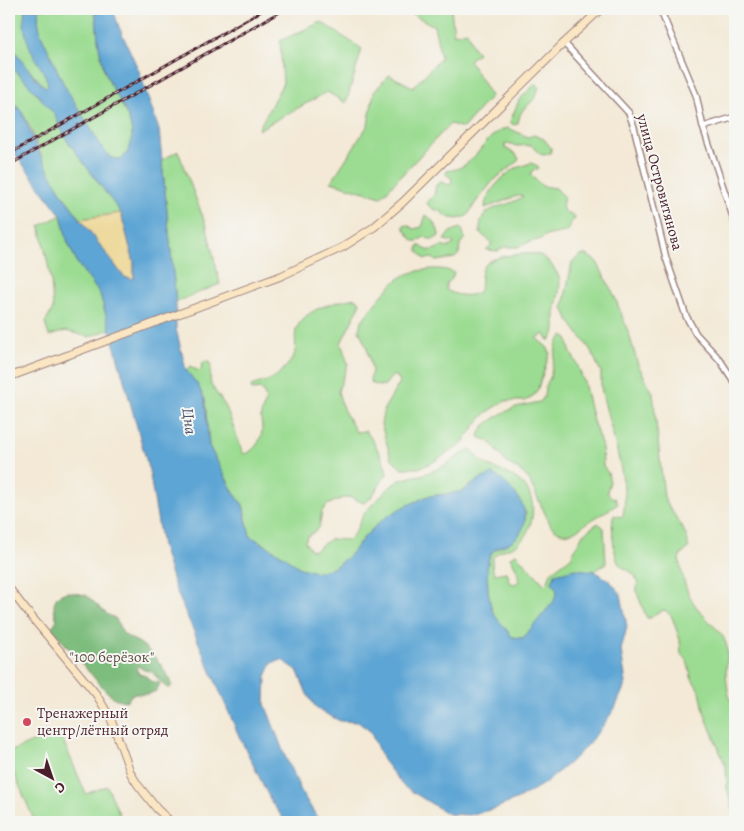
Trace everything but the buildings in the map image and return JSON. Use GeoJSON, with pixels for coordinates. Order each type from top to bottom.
{"type":"FeatureCollection","features":[{"type":"Feature","properties":{"kind":"street"},"geometry":{"type":"LineString","coordinates":[[9,377],[326,257],[374,227],[420,186],[564,43],[601,9]]}},
{"type":"Feature","properties":{"kind":"street"},"geometry":{"type":"LineString","coordinates":[[660,9],[696,95],[703,127],[735,223]]}},
{"type":"Feature","properties":{"kind":"street","name":"улица Островитянова"},"geometry":{"type":"LineString","coordinates":[[564,43],[629,113],[666,258],[686,316],[696,334],[720,360],[735,383]]}},
{"type":"Feature","properties":{"kind":"street"},"geometry":{"type":"LineString","coordinates":[[703,127],[735,117]]}},
{"type":"Feature","properties":{"kind":"street"},"geometry":{"type":"LineString","coordinates":[[9,588],[24,609],[96,694],[111,719],[131,774],[138,786],[157,809],[171,822]]}},
{"type":"Feature","properties":{"kind":"green space"},"geometry":{"type":"Polygon","coordinates":[[[9,9],[25,9],[33,55],[47,77],[48,85],[45,87],[23,63],[9,42],[9,9]]]}},
{"type":"Feature","properties":{"kind":"green space"},"geometry":{"type":"Polygon","coordinates":[[[39,9],[94,9],[104,69],[131,127],[132,138],[129,149],[121,160],[111,158],[103,149],[64,85],[40,32],[39,9]]]}},
{"type":"Feature","properties":{"kind":"green space"},"geometry":{"type":"Polygon","coordinates":[[[410,9],[451,9],[454,34],[467,31],[473,47],[478,53],[469,60],[491,96],[463,128],[450,124],[381,197],[331,182],[368,125],[374,92],[389,75],[413,87],[441,58],[434,26],[412,14],[410,9]]]}},
{"type":"Feature","properties":{"kind":"green space"},"geometry":{"type":"Polygon","coordinates":[[[321,22],[362,49],[346,103],[327,92],[258,130],[283,83],[280,41],[321,22]]]}},
{"type":"Feature","properties":{"kind":"green space"},"geometry":{"type":"Polygon","coordinates":[[[9,65],[55,114],[66,139],[121,213],[81,219],[73,209],[52,178],[29,124],[17,106],[9,99],[9,65]]]}},
{"type":"Feature","properties":{"kind":"green space"},"geometry":{"type":"Polygon","coordinates":[[[536,83],[539,87],[535,96],[522,111],[518,123],[514,125],[510,122],[519,100],[536,83]]]}},
{"type":"Feature","properties":{"kind":"green space"},"geometry":{"type":"Polygon","coordinates":[[[508,128],[528,137],[534,135],[544,139],[551,148],[551,153],[540,154],[531,145],[517,146],[505,143],[505,148],[516,154],[519,159],[518,161],[493,181],[467,216],[458,219],[451,218],[444,215],[441,211],[430,207],[427,203],[434,195],[436,185],[441,182],[451,184],[452,179],[445,173],[466,164],[488,140],[500,131],[508,128]]]}},
{"type":"Feature","properties":{"kind":"green space"},"geometry":{"type":"Polygon","coordinates":[[[178,151],[207,228],[220,284],[176,302],[162,160],[178,151]]]}},
{"type":"Feature","properties":{"kind":"green space"},"geometry":{"type":"Polygon","coordinates":[[[531,163],[538,166],[538,169],[533,170],[530,174],[542,186],[556,188],[564,197],[562,206],[564,211],[575,217],[575,219],[565,232],[545,236],[518,247],[504,247],[498,251],[486,250],[491,245],[491,242],[480,233],[484,216],[489,211],[523,196],[520,195],[485,208],[488,197],[506,175],[516,168],[531,163]]]}},
{"type":"Feature","properties":{"kind":"green space"},"geometry":{"type":"Polygon","coordinates":[[[61,215],[67,240],[77,263],[100,294],[110,329],[89,337],[66,331],[49,336],[45,323],[53,309],[51,280],[40,226],[61,215]]]}},
{"type":"Feature","properties":{"kind":"green space"},"geometry":{"type":"Polygon","coordinates":[[[426,215],[435,224],[439,236],[433,240],[424,237],[418,241],[413,241],[404,229],[404,226],[407,225],[414,229],[422,227],[426,215]]]}},
{"type":"Feature","properties":{"kind":"green space"},"geometry":{"type":"Polygon","coordinates":[[[460,228],[465,238],[460,244],[459,254],[455,258],[436,261],[432,258],[425,259],[418,251],[418,246],[429,250],[442,246],[447,248],[454,244],[444,240],[450,232],[460,228]]]}},
{"type":"Feature","properties":{"kind":"green space"},"geometry":{"type":"Polygon","coordinates":[[[520,254],[535,254],[542,257],[556,271],[560,282],[554,334],[550,340],[548,340],[545,334],[536,338],[547,347],[550,353],[537,391],[525,401],[505,401],[486,413],[461,445],[433,462],[419,468],[402,468],[391,458],[381,424],[384,409],[400,382],[393,375],[385,385],[379,386],[371,383],[372,371],[367,348],[359,330],[361,322],[391,286],[405,275],[435,269],[449,271],[454,273],[452,279],[446,284],[446,290],[459,295],[472,295],[480,291],[482,271],[487,263],[497,258],[520,254]]]}},
{"type":"Feature","properties":{"kind":"green space"},"geometry":{"type":"Polygon","coordinates":[[[581,255],[587,255],[597,262],[614,295],[629,334],[638,365],[653,393],[664,497],[683,529],[688,542],[688,549],[679,558],[685,583],[694,603],[722,635],[726,644],[727,684],[735,709],[735,815],[727,789],[726,767],[705,715],[700,692],[691,677],[687,660],[681,654],[680,640],[672,617],[665,610],[656,613],[651,618],[647,618],[637,593],[636,578],[632,573],[623,568],[617,560],[614,547],[613,519],[614,515],[621,517],[623,515],[625,502],[624,487],[601,387],[601,372],[590,349],[569,321],[563,308],[572,262],[581,255]]]}},
{"type":"Feature","properties":{"kind":"green space"},"geometry":{"type":"Polygon","coordinates":[[[355,298],[360,302],[359,307],[341,343],[348,364],[338,391],[343,409],[356,432],[366,431],[382,458],[387,474],[370,499],[364,503],[349,497],[327,505],[322,511],[319,528],[307,537],[305,542],[311,550],[315,550],[330,539],[348,540],[366,512],[396,482],[435,470],[471,449],[484,463],[523,484],[532,502],[531,524],[528,530],[520,542],[495,555],[492,564],[495,574],[506,572],[511,583],[515,584],[519,581],[517,570],[510,557],[516,554],[545,585],[551,572],[571,557],[583,534],[598,523],[604,528],[606,564],[594,571],[574,569],[557,591],[554,601],[523,638],[512,637],[495,615],[491,607],[487,574],[491,554],[520,534],[526,512],[480,479],[463,491],[428,496],[382,520],[365,536],[349,556],[333,568],[316,572],[300,568],[250,536],[243,505],[234,493],[209,446],[205,399],[186,370],[190,366],[199,371],[202,364],[209,362],[211,366],[211,385],[226,407],[243,453],[246,454],[253,449],[260,439],[262,431],[261,414],[266,401],[261,389],[252,390],[251,386],[273,378],[289,363],[295,352],[296,330],[306,316],[321,307],[355,298]]]}},
{"type":"Feature","properties":{"kind":"green space"},"geometry":{"type":"Polygon","coordinates":[[[563,335],[567,337],[570,351],[584,382],[593,421],[602,447],[603,466],[608,473],[610,482],[607,492],[611,497],[615,498],[618,504],[576,530],[567,533],[562,533],[551,526],[529,480],[523,473],[506,462],[489,441],[480,438],[479,435],[485,425],[501,414],[516,407],[540,402],[544,397],[545,387],[550,378],[557,343],[563,335]]]}},
{"type":"Feature","properties":{"kind":"green space","name":"\"100 берёзок\""},"geometry":{"type":"Polygon","coordinates":[[[69,592],[86,595],[108,615],[115,618],[124,634],[145,647],[170,680],[172,685],[169,689],[151,671],[144,670],[138,666],[136,668],[139,674],[146,676],[152,682],[159,682],[160,684],[156,691],[149,694],[132,694],[128,700],[124,701],[114,698],[104,689],[53,630],[52,627],[57,620],[54,610],[56,598],[63,593],[69,592]]]}},
{"type":"Feature","properties":{"kind":"green space"},"geometry":{"type":"Polygon","coordinates":[[[59,731],[86,794],[107,786],[123,822],[35,822],[9,762],[9,752],[59,731]]]}},
{"type":"Feature","properties":{"kind":"sand"},"geometry":{"type":"Polygon","coordinates":[[[121,213],[134,263],[134,279],[124,277],[81,219],[121,213]]]}},
{"type":"Feature","properties":{"kind":"water","name":"Цна"},"geometry":{"type":"Polygon","coordinates":[[[25,9],[39,9],[40,32],[64,85],[103,149],[111,158],[121,160],[129,149],[132,138],[131,127],[104,69],[94,9],[113,9],[139,71],[159,130],[176,302],[176,329],[186,370],[198,385],[205,400],[209,446],[234,493],[243,505],[250,536],[300,568],[316,572],[333,568],[349,556],[365,536],[382,520],[401,508],[428,496],[463,491],[480,479],[493,474],[516,494],[524,511],[525,520],[516,538],[499,547],[490,555],[488,560],[488,584],[491,607],[512,637],[523,638],[554,601],[557,591],[552,582],[555,574],[575,569],[594,571],[610,581],[621,594],[627,627],[621,650],[626,683],[615,708],[600,730],[577,756],[545,783],[518,799],[494,809],[469,815],[448,814],[403,786],[383,760],[370,731],[358,722],[340,721],[317,709],[307,694],[297,670],[282,660],[272,663],[266,676],[265,704],[302,793],[320,822],[286,822],[272,803],[239,736],[175,588],[162,546],[149,470],[100,294],[77,263],[67,240],[61,215],[9,146],[9,99],[22,112],[40,155],[64,197],[124,277],[134,279],[134,263],[121,213],[66,139],[54,114],[25,80],[9,65],[9,42],[35,77],[45,87],[48,85],[46,77],[27,39],[24,27],[25,9]]]}},
{"type":"Feature","properties":{"kind":"railway"},"geometry":{"type":"LineString","coordinates":[[9,154],[265,9]]}},
{"type":"Feature","properties":{"kind":"railway"},"geometry":{"type":"LineString","coordinates":[[9,165],[285,9]]}},
{"type":"Feature","properties":{"kind":"place","name":"Тренажерный центр/лётный отряд"},"geometry":{"type":"Point","coordinates":[27,722]}}]}
